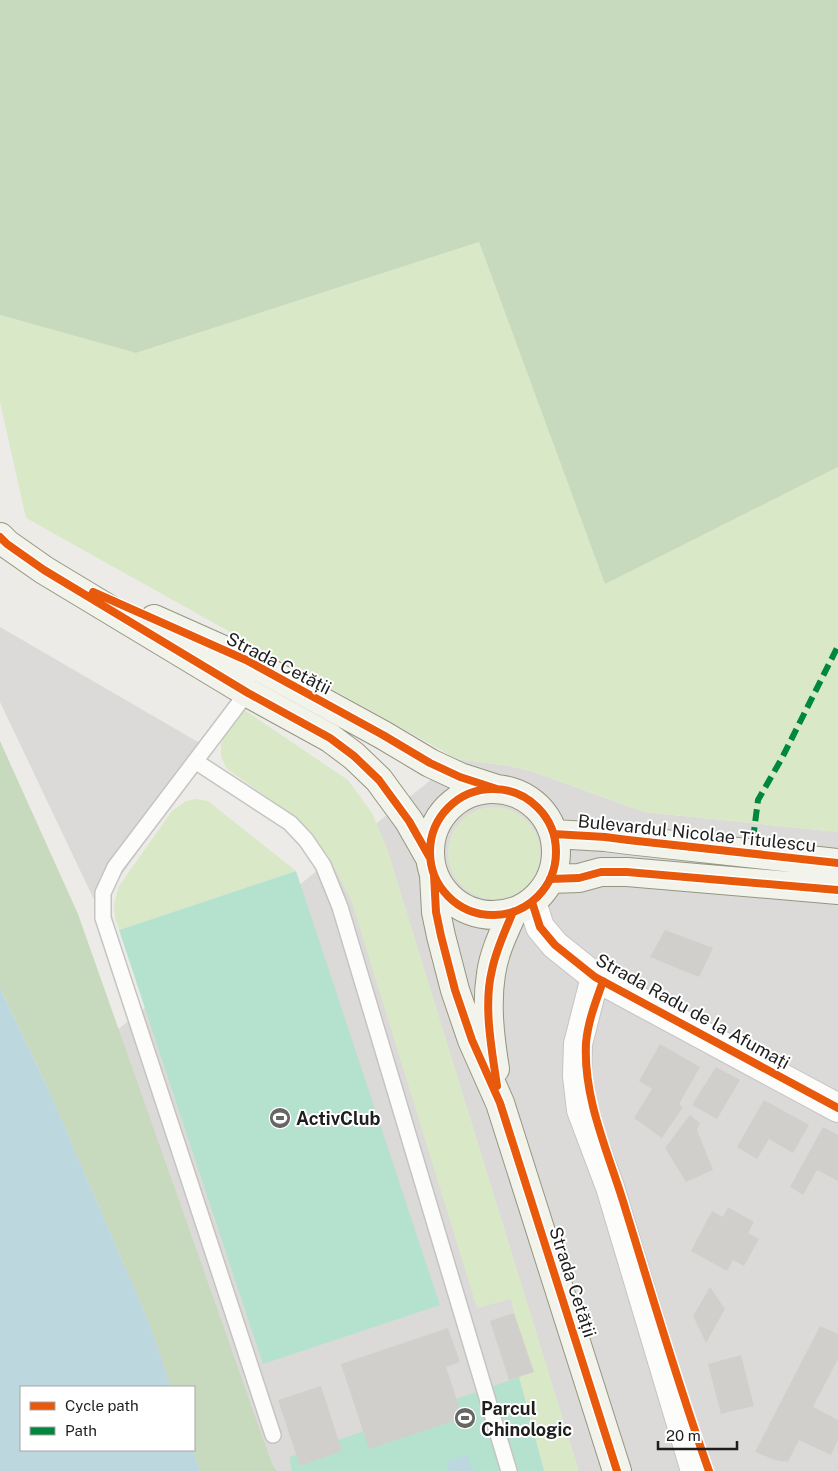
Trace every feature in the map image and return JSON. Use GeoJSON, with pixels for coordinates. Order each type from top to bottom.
{"type":"FeatureCollection","features":[{"type":"Feature","properties":{"kind":"main road","name":"Strada Cetății"},"geometry":{"type":"LineString","coordinates":[[0,537],[44,570],[248,693],[330,738],[354,756],[379,780],[409,821],[442,889],[453,901],[466,909],[481,914],[497,915],[522,907],[539,896],[554,868],[556,857],[554,834],[543,814],[518,794],[460,777],[430,763],[246,660],[44,570]]}},
{"type":"Feature","properties":{"kind":"main road","name":"Strada Cetății"},"geometry":{"type":"LineString","coordinates":[[497,789],[466,795],[442,815],[435,828],[431,843],[436,912],[456,990],[472,1040],[500,1103],[617,1471]]}},
{"type":"Feature","properties":{"kind":"main road","name":"Bulevardul Nicolae Titulescu"},"geometry":{"type":"LineString","coordinates":[[554,834],[605,836],[838,863]]}},
{"type":"Feature","properties":{"kind":"main road"},"geometry":{"type":"LineString","coordinates":[[550,878],[580,878],[601,872],[628,872],[838,890]]}},
{"type":"Feature","properties":{"kind":"main road","name":"Strada Cetății"},"geometry":{"type":"LineString","coordinates":[[500,1103],[490,1037],[489,1000],[491,972],[499,944],[522,907]]}},
{"type":"Feature","properties":{"kind":"street","name":"Strada Radu de la Afumați"},"geometry":{"type":"LineString","coordinates":[[522,907],[555,946],[595,976],[838,1108]]}},
{"type":"Feature","properties":{"kind":"street"},"geometry":{"type":"LineString","coordinates":[[595,976],[578,1044],[577,1076],[582,1110],[610,1187],[695,1471]]}},
{"type":"Feature","properties":{"kind":"lane"},"geometry":{"type":"LineString","coordinates":[[273,1435],[103,918],[103,893],[114,867],[248,693],[260,687],[272,687],[362,736],[380,742],[398,744]]}},
{"type":"Feature","properties":{"kind":"lane"},"geometry":{"type":"LineString","coordinates":[[195,761],[290,823],[306,840],[323,865],[340,907],[510,1471]]}},
{"type":"Feature","properties":{"kind":"shaded area"},"geometry":{"type":"Polygon","coordinates":[[[0,627],[210,749],[98,908],[0,702],[0,627]]]}},
{"type":"Feature","properties":{"kind":"shaded area"},"geometry":{"type":"Polygon","coordinates":[[[457,759],[531,771],[644,812],[838,832],[838,1471],[200,1471],[193,1451],[195,1451],[195,1386],[171,1386],[149,1322],[47,1086],[457,759]]]}},
{"type":"Feature","properties":{"kind":"green space"},"geometry":{"type":"Polygon","coordinates":[[[0,0],[838,0],[838,467],[605,584],[479,242],[136,353],[0,315],[0,0]]]}},
{"type":"Feature","properties":{"kind":"green space"},"geometry":{"type":"Polygon","coordinates":[[[479,242],[605,583],[838,467],[838,832],[644,812],[531,771],[457,759],[26,518],[0,402],[0,315],[136,353],[479,242]]]}},
{"type":"Feature","properties":{"kind":"green space"},"geometry":{"type":"Polygon","coordinates":[[[240,707],[348,780],[372,813],[387,848],[579,1471],[544,1471],[519,1377],[533,1372],[511,1299],[477,1308],[352,902],[329,857],[295,817],[227,769],[221,757],[221,743],[240,707]]]}},
{"type":"Feature","properties":{"kind":"green space"},"geometry":{"type":"Polygon","coordinates":[[[0,741],[78,914],[272,1464],[277,1471],[200,1471],[193,1451],[195,1451],[195,1386],[171,1386],[149,1322],[47,1086],[0,988],[0,741]]]}},
{"type":"Feature","properties":{"kind":"green space"},"geometry":{"type":"Polygon","coordinates":[[[196,799],[208,801],[296,871],[119,930],[115,918],[114,904],[119,886],[172,811],[186,801],[196,799]]]}},
{"type":"Feature","properties":{"kind":"green space"},"geometry":{"type":"Polygon","coordinates":[[[494,807],[511,811],[526,821],[536,836],[540,853],[536,870],[526,885],[511,895],[494,899],[477,895],[462,885],[452,870],[448,853],[452,836],[462,821],[477,811],[494,807]]]}},
{"type":"Feature","properties":{"kind":"green space","name":"ActivClub"},"geometry":{"type":"Polygon","coordinates":[[[296,871],[440,1305],[263,1364],[119,930],[296,871]]]}},
{"type":"Feature","properties":{"kind":"green space","name":"Parcul Chinologic"},"geometry":{"type":"Polygon","coordinates":[[[519,1377],[544,1471],[292,1471],[289,1457],[519,1377]]]}},
{"type":"Feature","properties":{"kind":"water"},"geometry":{"type":"Polygon","coordinates":[[[0,988],[47,1086],[149,1322],[171,1386],[20,1386],[20,1451],[193,1451],[200,1471],[0,1471],[0,988]]]}},
{"type":"Feature","properties":{"kind":"water"},"geometry":{"type":"Polygon","coordinates":[[[467,1455],[473,1471],[449,1471],[446,1462],[467,1455]]]}},
{"type":"Feature","properties":{"kind":"building"},"geometry":{"type":"Polygon","coordinates":[[[665,930],[713,948],[699,977],[650,957],[665,930]]]}},
{"type":"Feature","properties":{"kind":"building"},"geometry":{"type":"Polygon","coordinates":[[[660,1044],[700,1067],[679,1104],[683,1107],[662,1138],[634,1118],[652,1089],[639,1081],[660,1044]]]}},
{"type":"Feature","properties":{"kind":"building"},"geometry":{"type":"Polygon","coordinates":[[[716,1067],[740,1080],[717,1119],[692,1105],[716,1067]]]}},
{"type":"Feature","properties":{"kind":"building"},"geometry":{"type":"Polygon","coordinates":[[[764,1100],[809,1125],[793,1153],[769,1139],[757,1159],[737,1147],[764,1100]]]}},
{"type":"Feature","properties":{"kind":"building"},"geometry":{"type":"Polygon","coordinates":[[[690,1115],[700,1123],[697,1130],[713,1170],[686,1182],[665,1148],[690,1115]]]}},
{"type":"Feature","properties":{"kind":"building"},"geometry":{"type":"Polygon","coordinates":[[[823,1127],[838,1135],[838,1181],[817,1170],[803,1195],[790,1187],[823,1127]]]}},
{"type":"Feature","properties":{"kind":"building"},"geometry":{"type":"Polygon","coordinates":[[[728,1207],[754,1222],[748,1233],[759,1239],[744,1266],[733,1260],[727,1271],[691,1251],[712,1211],[723,1217],[728,1207]]]}},
{"type":"Feature","properties":{"kind":"building"},"geometry":{"type":"Polygon","coordinates":[[[710,1287],[725,1309],[706,1343],[693,1316],[710,1287]]]}},
{"type":"Feature","properties":{"kind":"building"},"geometry":{"type":"Polygon","coordinates":[[[514,1313],[534,1372],[509,1380],[490,1321],[514,1313]]]}},
{"type":"Feature","properties":{"kind":"building"},"geometry":{"type":"Polygon","coordinates":[[[820,1326],[838,1334],[838,1359],[813,1407],[838,1420],[838,1440],[831,1455],[799,1440],[788,1462],[775,1460],[755,1452],[820,1326]]]}},
{"type":"Feature","properties":{"kind":"building"},"geometry":{"type":"Polygon","coordinates":[[[448,1328],[460,1362],[446,1367],[463,1418],[369,1449],[341,1364],[448,1328]]]}},
{"type":"Feature","properties":{"kind":"building"},"geometry":{"type":"Polygon","coordinates":[[[741,1355],[754,1406],[721,1414],[708,1364],[741,1355]]]}},
{"type":"Feature","properties":{"kind":"building"},"geometry":{"type":"Polygon","coordinates":[[[321,1386],[342,1451],[300,1466],[278,1400],[321,1386]]]}},
{"type":"Feature","properties":{"kind":"marked path"},"geometry":{"type":"LineString","coordinates":[[753,839],[758,800],[782,758],[838,646]]}},
{"type":"Feature","properties":{"kind":"cycle path"},"geometry":{"type":"LineString","coordinates":[[0,537],[44,570],[248,693],[330,738],[354,756],[379,780],[409,821],[430,858]]}},
{"type":"Feature","properties":{"kind":"cycle path"},"geometry":{"type":"LineString","coordinates":[[93,592],[246,660],[430,763],[460,777],[497,789]]}},
{"type":"Feature","properties":{"kind":"cycle path"},"geometry":{"type":"LineString","coordinates":[[493,789],[517,794],[537,808],[551,828],[556,852],[551,876],[537,896],[517,910],[493,915],[469,910],[449,896],[435,876],[430,852],[435,828],[449,808],[469,794],[493,789]]}},
{"type":"Feature","properties":{"kind":"cycle path"},"geometry":{"type":"LineString","coordinates":[[554,834],[605,837],[838,863]]}},
{"type":"Feature","properties":{"kind":"cycle path"},"geometry":{"type":"LineString","coordinates":[[550,879],[579,878],[601,872],[627,872],[838,890]]}},
{"type":"Feature","properties":{"kind":"cycle path"},"geometry":{"type":"LineString","coordinates":[[434,875],[436,912],[455,990],[472,1040],[500,1103],[617,1471]]}},
{"type":"Feature","properties":{"kind":"cycle path"},"geometry":{"type":"LineString","coordinates":[[532,902],[540,927],[555,945],[595,977],[838,1108]]}},
{"type":"Feature","properties":{"kind":"cycle path"},"geometry":{"type":"LineString","coordinates":[[497,1086],[489,1028],[489,984],[496,955],[513,912]]}},
{"type":"Feature","properties":{"kind":"cycle path"},"geometry":{"type":"LineString","coordinates":[[603,981],[590,1019],[586,1043],[586,1065],[593,1107],[676,1374],[709,1471]]}},
{"type":"Feature","properties":{"kind":"place","name":"ActivClub"},"geometry":{"type":"Point","coordinates":[280,1118]}},
{"type":"Feature","properties":{"kind":"place","name":"Parcul Chinologic"},"geometry":{"type":"Point","coordinates":[465,1418]}}]}
